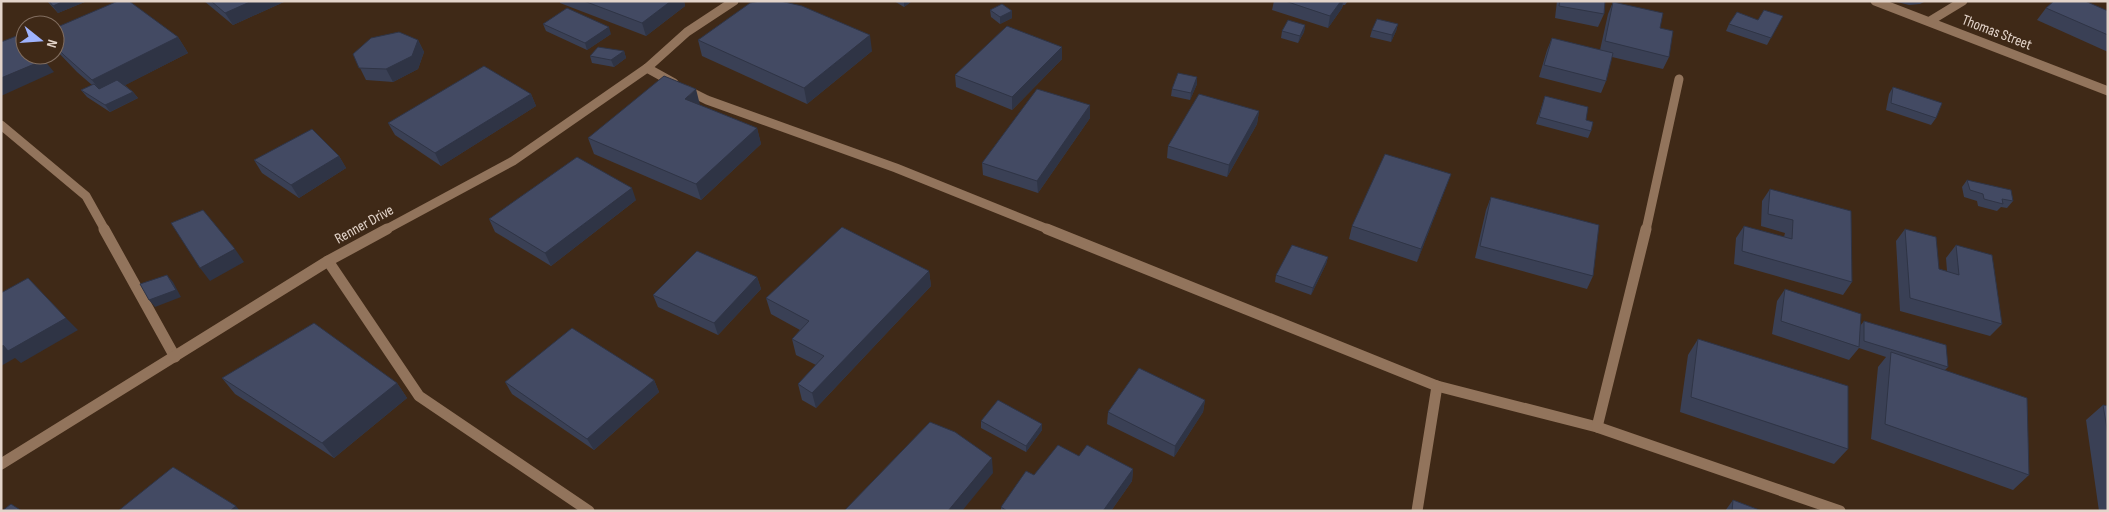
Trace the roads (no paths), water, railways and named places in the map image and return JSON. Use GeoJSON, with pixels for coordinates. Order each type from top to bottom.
{"type":"FeatureCollection","features":[{"type":"Feature","properties":{"kind":"street","name":"Renner Drive"},"geometry":{"type":"LineString","coordinates":[[1,464],[328,261],[513,161],[647,68],[687,32],[734,1]]}},
{"type":"Feature","properties":{"kind":"street","name":"Thomas Street"},"geometry":{"type":"LineString","coordinates":[[1875,1],[2108,90]]}},
{"type":"Feature","properties":{"kind":"street"},"geometry":{"type":"LineString","coordinates":[[1930,21],[1962,1]]}},
{"type":"Feature","properties":{"kind":"street"},"geometry":{"type":"LineString","coordinates":[[647,68],[707,100],[896,168],[1437,386],[1597,427],[1840,511]]}},
{"type":"Feature","properties":{"kind":"street"},"geometry":{"type":"LineString","coordinates":[[1597,427],[1632,287],[1680,79]]}},
{"type":"Feature","properties":{"kind":"street"},"geometry":{"type":"LineString","coordinates":[[1,125],[86,196],[175,357]]}},
{"type":"Feature","properties":{"kind":"street"},"geometry":{"type":"LineString","coordinates":[[328,261],[419,396],[589,511]]}},
{"type":"Feature","properties":{"kind":"street"},"geometry":{"type":"LineString","coordinates":[[1417,511],[1437,386]]}}]}
